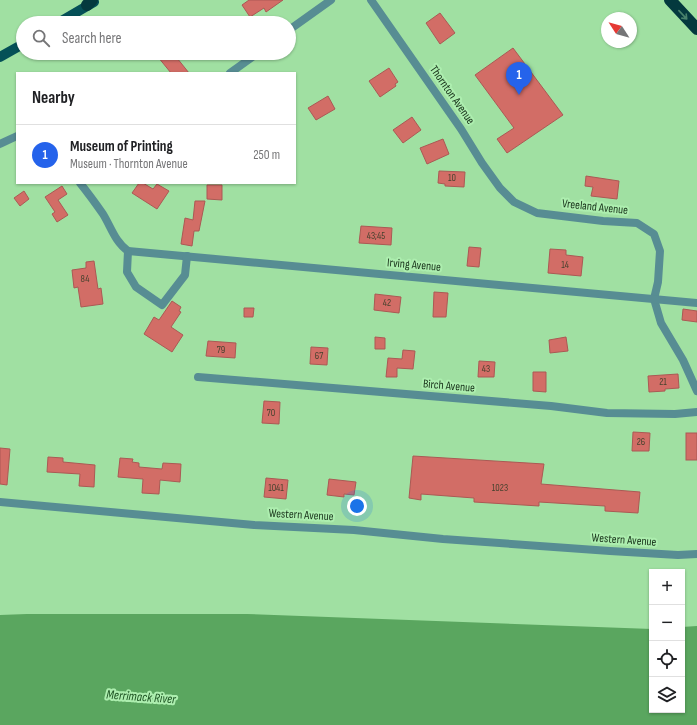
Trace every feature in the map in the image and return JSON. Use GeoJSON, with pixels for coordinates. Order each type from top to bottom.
{"type":"FeatureCollection","features":[{"type":"Feature","properties":{"kind":"highway"},"geometry":{"type":"LineString","coordinates":[[670,0],[697,29]]}},
{"type":"Feature","properties":{"kind":"main road"},"geometry":{"type":"LineString","coordinates":[[69,16],[92,2]]}},
{"type":"Feature","properties":{"kind":"main road"},"geometry":{"type":"LineString","coordinates":[[0,57],[16,48]]}},
{"type":"Feature","properties":{"kind":"street"},"geometry":{"type":"LineString","coordinates":[[296,25],[332,0]]}},
{"type":"Feature","properties":{"kind":"street","name":"Thornton Avenue"},"geometry":{"type":"LineString","coordinates":[[371,0],[461,129],[482,163],[500,188],[514,202]]}},
{"type":"Feature","properties":{"kind":"street"},"geometry":{"type":"LineString","coordinates":[[231,72],[248,60]]}},
{"type":"Feature","properties":{"kind":"street"},"geometry":{"type":"LineString","coordinates":[[0,144],[16,136]]}},
{"type":"Feature","properties":{"kind":"street"},"geometry":{"type":"LineString","coordinates":[[81,184],[103,215],[116,239],[121,246],[128,251],[127,272],[136,287],[162,305],[185,275],[187,256]]}},
{"type":"Feature","properties":{"kind":"street","name":"Vreeland Avenue"},"geometry":{"type":"LineString","coordinates":[[514,202],[537,213],[637,224],[654,234],[660,251],[658,282],[654,299]]}},
{"type":"Feature","properties":{"kind":"street","name":"Irving Avenue"},"geometry":{"type":"LineString","coordinates":[[128,251],[697,303]]}},
{"type":"Feature","properties":{"kind":"street"},"geometry":{"type":"LineString","coordinates":[[654,299],[661,323],[683,360],[697,391]]}},
{"type":"Feature","properties":{"kind":"street","name":"Birch Avenue"},"geometry":{"type":"LineString","coordinates":[[198,377],[551,406],[607,413],[675,414],[697,412]]}},
{"type":"Feature","properties":{"kind":"street","name":"Western Avenue"},"geometry":{"type":"LineString","coordinates":[[0,502],[254,525],[354,530],[443,539],[610,551],[678,555],[697,554]]}},
{"type":"Feature","properties":{"kind":"water","name":"Merrimack River"},"geometry":{"type":"Polygon","coordinates":[[[247,614],[649,629],[649,713],[685,713],[685,627],[697,626],[697,725],[0,725],[0,615],[247,614]]]}},
{"type":"Feature","properties":{"kind":"building"},"geometry":{"type":"Polygon","coordinates":[[[249,0],[283,0],[266,12],[264,8],[252,16],[249,16],[242,5],[249,0]]]}},
{"type":"Feature","properties":{"kind":"building"},"geometry":{"type":"Polygon","coordinates":[[[440,13],[455,33],[440,44],[426,23],[440,13]]]}},
{"type":"Feature","properties":{"kind":"building"},"geometry":{"type":"Polygon","coordinates":[[[513,48],[563,115],[507,153],[497,139],[514,128],[475,75],[513,48]]]}},
{"type":"Feature","properties":{"kind":"building"},"geometry":{"type":"Polygon","coordinates":[[[160,60],[179,60],[188,72],[170,72],[160,60]]]}},
{"type":"Feature","properties":{"kind":"building"},"geometry":{"type":"Polygon","coordinates":[[[389,68],[398,82],[395,84],[396,86],[380,97],[369,81],[389,68]]]}},
{"type":"Feature","properties":{"kind":"building"},"geometry":{"type":"Polygon","coordinates":[[[328,96],[335,109],[316,120],[308,108],[328,96]]]}},
{"type":"Feature","properties":{"kind":"building"},"geometry":{"type":"Polygon","coordinates":[[[412,117],[421,130],[403,143],[393,130],[412,117]]]}},
{"type":"Feature","properties":{"kind":"building"},"geometry":{"type":"Polygon","coordinates":[[[443,139],[449,154],[427,164],[420,148],[443,139]]]}},
{"type":"Feature","properties":{"kind":"building"},"geometry":{"type":"Polygon","coordinates":[[[439,171],[465,172],[464,187],[445,186],[445,184],[438,183],[439,171]]]}},
{"type":"Feature","properties":{"kind":"building"},"geometry":{"type":"Polygon","coordinates":[[[586,176],[619,181],[617,199],[591,196],[593,187],[585,186],[586,176]]]}},
{"type":"Feature","properties":{"kind":"building"},"geometry":{"type":"Polygon","coordinates":[[[138,184],[145,184],[153,189],[157,184],[169,191],[157,209],[132,193],[138,184]]]}},
{"type":"Feature","properties":{"kind":"building"},"geometry":{"type":"Polygon","coordinates":[[[207,185],[222,185],[222,200],[207,199],[207,185]]]}},
{"type":"Feature","properties":{"kind":"building"},"geometry":{"type":"Polygon","coordinates":[[[62,186],[67,194],[58,200],[68,215],[57,222],[52,214],[55,212],[45,197],[62,186]]]}},
{"type":"Feature","properties":{"kind":"building"},"geometry":{"type":"Polygon","coordinates":[[[24,191],[29,199],[20,206],[14,198],[24,191]]]}},
{"type":"Feature","properties":{"kind":"building"},"geometry":{"type":"Polygon","coordinates":[[[195,201],[205,201],[199,231],[194,231],[192,246],[181,244],[185,218],[193,220],[195,201]]]}},
{"type":"Feature","properties":{"kind":"building"},"geometry":{"type":"Polygon","coordinates":[[[361,226],[392,228],[391,245],[359,243],[361,226]]]}},
{"type":"Feature","properties":{"kind":"building"},"geometry":{"type":"Polygon","coordinates":[[[469,247],[481,248],[479,267],[467,266],[469,247]]]}},
{"type":"Feature","properties":{"kind":"building"},"geometry":{"type":"Polygon","coordinates":[[[550,249],[566,250],[566,255],[583,257],[581,276],[548,273],[550,249]]]}},
{"type":"Feature","properties":{"kind":"building"},"geometry":{"type":"Polygon","coordinates":[[[94,261],[98,289],[101,288],[103,304],[81,307],[78,287],[74,288],[72,270],[86,268],[86,262],[94,261]]]}},
{"type":"Feature","properties":{"kind":"building"},"geometry":{"type":"Polygon","coordinates":[[[434,292],[448,293],[446,317],[433,317],[434,292]]]}},
{"type":"Feature","properties":{"kind":"building"},"geometry":{"type":"Polygon","coordinates":[[[375,294],[401,297],[399,313],[374,310],[375,294]]]}},
{"type":"Feature","properties":{"kind":"building"},"geometry":{"type":"Polygon","coordinates":[[[172,301],[181,307],[179,311],[181,312],[171,327],[183,335],[172,352],[144,334],[154,317],[159,320],[172,301]]]}},
{"type":"Feature","properties":{"kind":"building"},"geometry":{"type":"Polygon","coordinates":[[[244,308],[254,308],[253,317],[244,317],[244,308]]]}},
{"type":"Feature","properties":{"kind":"building"},"geometry":{"type":"Polygon","coordinates":[[[683,309],[697,311],[697,322],[682,320],[683,309]]]}},
{"type":"Feature","properties":{"kind":"building"},"geometry":{"type":"Polygon","coordinates":[[[375,337],[385,338],[385,349],[375,349],[375,337]]]}},
{"type":"Feature","properties":{"kind":"building"},"geometry":{"type":"Polygon","coordinates":[[[566,337],[568,351],[550,353],[549,340],[566,337]]]}},
{"type":"Feature","properties":{"kind":"building"},"geometry":{"type":"Polygon","coordinates":[[[208,341],[236,343],[235,358],[206,356],[208,341]]]}},
{"type":"Feature","properties":{"kind":"building"},"geometry":{"type":"Polygon","coordinates":[[[311,347],[328,348],[327,365],[310,364],[311,347]]]}},
{"type":"Feature","properties":{"kind":"building"},"geometry":{"type":"Polygon","coordinates":[[[403,350],[415,351],[413,369],[397,368],[397,377],[386,377],[388,358],[402,359],[403,350]]]}},
{"type":"Feature","properties":{"kind":"building"},"geometry":{"type":"Polygon","coordinates":[[[479,361],[495,362],[494,377],[478,377],[479,361]]]}},
{"type":"Feature","properties":{"kind":"building"},"geometry":{"type":"Polygon","coordinates":[[[533,372],[546,372],[546,392],[533,391],[533,372]]]}},
{"type":"Feature","properties":{"kind":"building"},"geometry":{"type":"Polygon","coordinates":[[[678,374],[679,388],[649,392],[648,376],[678,374]]]}},
{"type":"Feature","properties":{"kind":"building"},"geometry":{"type":"Polygon","coordinates":[[[264,401],[280,402],[279,424],[262,423],[264,401]]]}},
{"type":"Feature","properties":{"kind":"building"},"geometry":{"type":"Polygon","coordinates":[[[633,432],[650,433],[649,451],[632,451],[633,432]]]}},
{"type":"Feature","properties":{"kind":"building"},"geometry":{"type":"Polygon","coordinates":[[[686,433],[697,433],[697,460],[686,460],[686,433]]]}},
{"type":"Feature","properties":{"kind":"building"},"geometry":{"type":"Polygon","coordinates":[[[0,448],[10,449],[7,485],[0,484],[0,448]]]}},
{"type":"Feature","properties":{"kind":"building"},"geometry":{"type":"Polygon","coordinates":[[[413,456],[544,464],[541,484],[640,492],[638,513],[605,511],[605,506],[539,502],[539,506],[474,502],[474,498],[421,494],[421,500],[409,498],[413,456]]]}},
{"type":"Feature","properties":{"kind":"building"},"geometry":{"type":"Polygon","coordinates":[[[48,457],[63,458],[63,462],[95,465],[94,487],[79,486],[80,474],[47,472],[48,457]]]}},
{"type":"Feature","properties":{"kind":"building"},"geometry":{"type":"Polygon","coordinates":[[[120,458],[133,459],[132,462],[139,463],[139,467],[162,469],[163,463],[181,464],[180,482],[160,480],[159,494],[142,493],[143,479],[118,477],[120,458]]]}},
{"type":"Feature","properties":{"kind":"building"},"geometry":{"type":"Polygon","coordinates":[[[266,478],[288,480],[286,499],[264,497],[266,478]]]}},
{"type":"Feature","properties":{"kind":"building"},"geometry":{"type":"Polygon","coordinates":[[[329,479],[356,482],[354,495],[344,494],[344,497],[327,495],[329,479]]]}},
{"type":"Feature","properties":{"kind":"place","name":"Museum of Printing"},"geometry":{"type":"Point","coordinates":[519,95]}}]}
